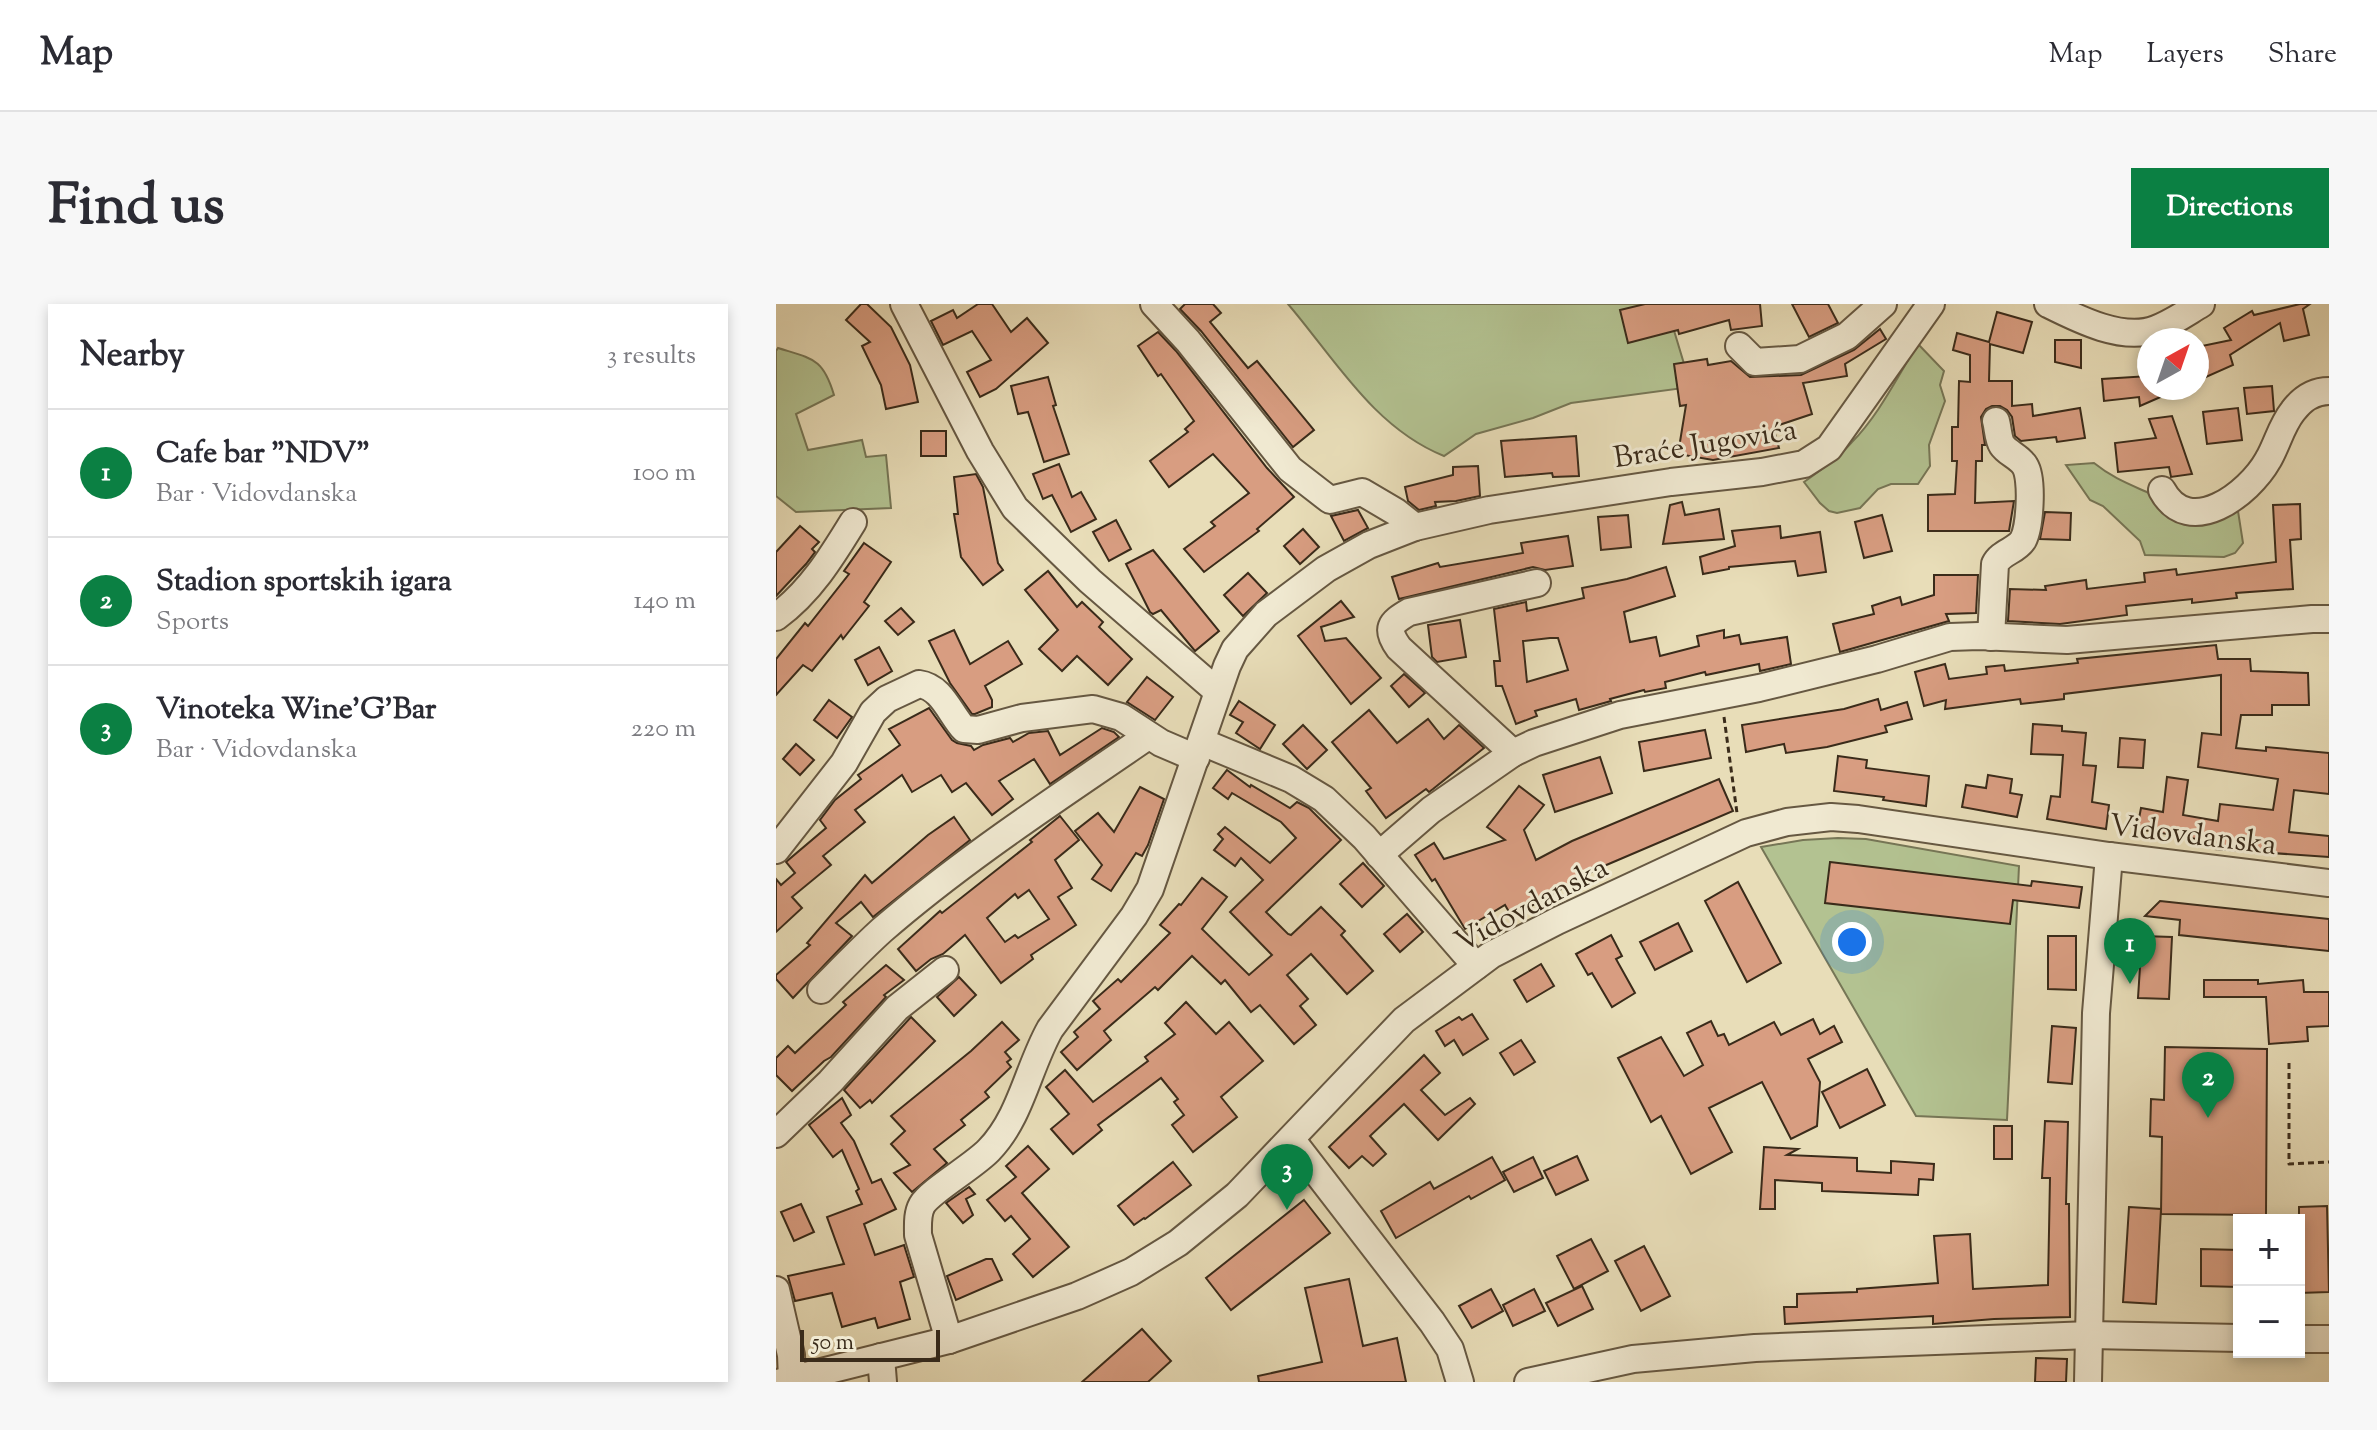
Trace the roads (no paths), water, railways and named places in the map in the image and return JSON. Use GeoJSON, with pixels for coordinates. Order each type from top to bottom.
{"type":"FeatureCollection","features":[{"type":"Feature","properties":{"kind":"street"},"geometry":{"type":"LineString","coordinates":[[904,304],[980,451],[1015,508],[1090,581],[1217,691]]}},
{"type":"Feature","properties":{"kind":"street"},"geometry":{"type":"LineString","coordinates":[[1739,346],[1755,362],[1800,359],[1847,336],[1883,304]]}},
{"type":"Feature","properties":{"kind":"street","name":"Braće Jugovića"},"geometry":{"type":"LineString","coordinates":[[949,1340],[918,1235],[917,1223],[922,1206],[980,1159],[1001,1136],[1050,1029],[1134,916],[1150,889],[1217,691],[1235,649],[1266,614],[1326,569],[1369,545],[1415,527],[1489,510],[1804,464],[1829,448],[1931,304]]}},
{"type":"Feature","properties":{"kind":"street"},"geometry":{"type":"LineString","coordinates":[[2048,304],[2094,323],[2139,333],[2154,330],[2201,304]]}},
{"type":"Feature","properties":{"kind":"street"},"geometry":{"type":"LineString","coordinates":[[1163,307],[1290,469],[1330,500],[1362,492],[1415,527]]}},
{"type":"Feature","properties":{"kind":"street"},"geometry":{"type":"LineString","coordinates":[[2162,490],[2173,505],[2194,513],[2228,502],[2263,469],[2290,413],[2316,392],[2329,391]]}},
{"type":"Feature","properties":{"kind":"street"},"geometry":{"type":"LineString","coordinates":[[1991,637],[1995,564],[2024,538],[2029,520],[2025,465],[2002,446],[1996,421]]}},
{"type":"Feature","properties":{"kind":"street"},"geometry":{"type":"LineString","coordinates":[[776,617],[805,592],[822,572],[853,522]]}},
{"type":"Feature","properties":{"kind":"street"},"geometry":{"type":"LineString","coordinates":[[1513,753],[1399,648],[1392,638],[1391,628],[1396,619],[1409,612],[1537,583]]}},
{"type":"Feature","properties":{"kind":"street"},"geometry":{"type":"LineString","coordinates":[[1379,855],[1431,810],[1513,753],[1620,715],[1759,688],[1877,659],[1950,637],[2067,640],[2329,619]]}},
{"type":"Feature","properties":{"kind":"street"},"geometry":{"type":"LineString","coordinates":[[776,850],[844,763],[873,712],[887,699],[919,684],[931,687],[964,729],[978,730],[1022,718],[1093,709],[1121,717],[1175,750],[1199,750],[1261,765],[1308,788],[1324,799],[1379,855],[1476,966]]}},
{"type":"Feature","properties":{"kind":"street"},"geometry":{"type":"LineString","coordinates":[[821,990],[907,910],[1017,826],[1148,736]]}},
{"type":"Feature","properties":{"kind":"street","name":"Vidovdanska"},"geometry":{"type":"LineString","coordinates":[[787,1380],[882,1370],[949,1340],[1077,1296],[1131,1272],[1178,1243],[1237,1195],[1404,1020],[1491,955],[1746,833],[1787,822],[1831,817],[1887,821],[2109,856],[2329,883]]}},
{"type":"Feature","properties":{"kind":"street"},"geometry":{"type":"LineString","coordinates":[[2088,1382],[2096,1013],[2109,856]]}},
{"type":"Feature","properties":{"kind":"street"},"geometry":{"type":"LineString","coordinates":[[776,1134],[830,1082],[897,1008],[945,970]]}},
{"type":"Feature","properties":{"kind":"street"},"geometry":{"type":"LineString","coordinates":[[1291,1139],[1438,1329],[1450,1349],[1460,1382]]}},
{"type":"Feature","properties":{"kind":"street"},"geometry":{"type":"LineString","coordinates":[[776,1290],[791,1355],[787,1380]]}},
{"type":"Feature","properties":{"kind":"street"},"geometry":{"type":"LineString","coordinates":[[1528,1382],[1633,1359],[1733,1349],[2090,1335],[2233,1338]]}},
{"type":"Feature","properties":{"kind":"street"},"geometry":{"type":"LineString","coordinates":[[2305,1339],[2329,1339]]}},
{"type":"Feature","properties":{"kind":"place","name":"Cafe bar \"NDV\""},"geometry":{"type":"Point","coordinates":[2130,984]}},
{"type":"Feature","properties":{"kind":"place","name":"Stadion sportskih igara"},"geometry":{"type":"Point","coordinates":[2208,1118]}},
{"type":"Feature","properties":{"kind":"place","name":"Vinoteka Wine'G'Bar"},"geometry":{"type":"Point","coordinates":[1287,1210]}}]}
